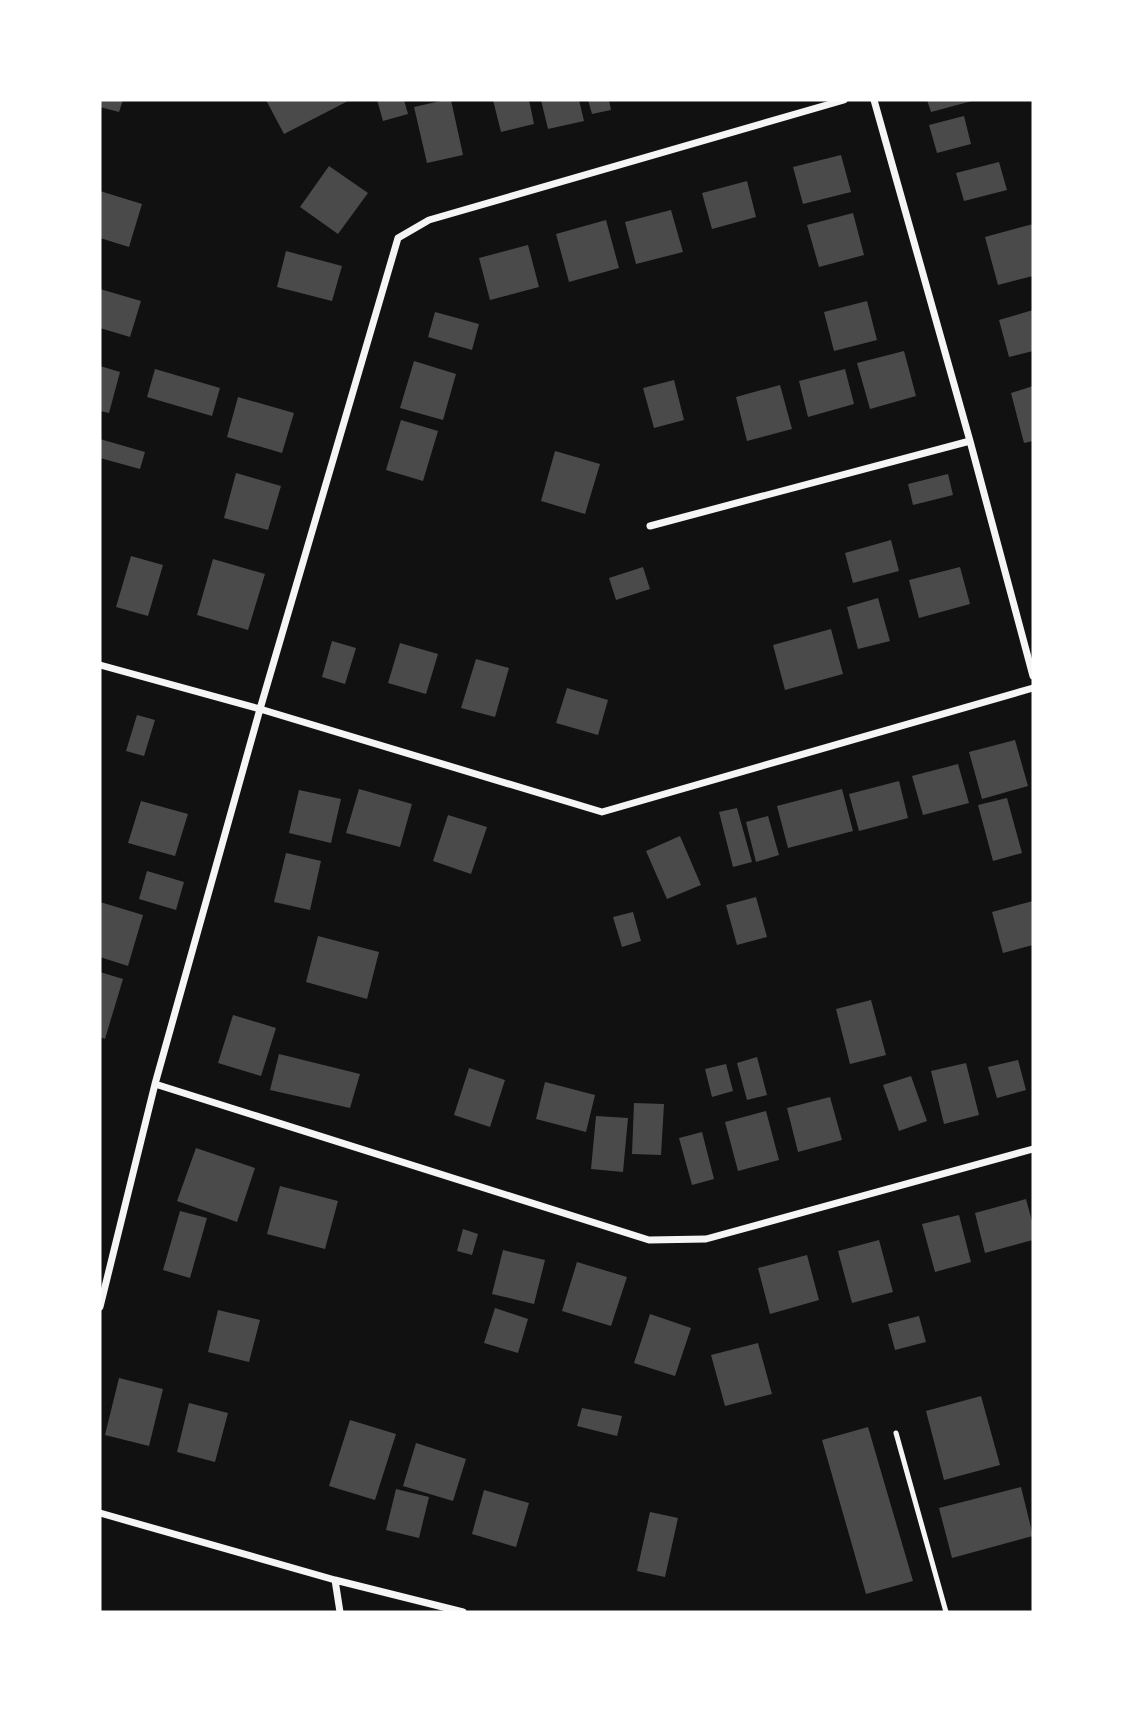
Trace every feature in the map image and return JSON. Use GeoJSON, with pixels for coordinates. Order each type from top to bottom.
{"type":"FeatureCollection","features":[{"type":"Feature","properties":{"kind":"street"},"geometry":{"type":"LineString","coordinates":[[100,1307],[155,1084],[260,709],[398,239],[429,220],[844,100]]}},
{"type":"Feature","properties":{"kind":"street"},"geometry":{"type":"LineString","coordinates":[[874,100],[1033,676]]}},
{"type":"Feature","properties":{"kind":"street"},"geometry":{"type":"LineString","coordinates":[[650,526],[970,441]]}},
{"type":"Feature","properties":{"kind":"street"},"geometry":{"type":"LineString","coordinates":[[100,665],[260,709],[602,812],[1033,688]]}},
{"type":"Feature","properties":{"kind":"street"},"geometry":{"type":"LineString","coordinates":[[155,1084],[649,1240],[706,1239],[1033,1149]]}},
{"type":"Feature","properties":{"kind":"street"},"geometry":{"type":"LineString","coordinates":[[100,1513],[335,1580],[463,1612]]}},
{"type":"Feature","properties":{"kind":"street"},"geometry":{"type":"LineString","coordinates":[[335,1580],[340,1612]]}},
{"type":"Feature","properties":{"kind":"lane"},"geometry":{"type":"LineString","coordinates":[[896,1433],[946,1612]]}},
{"type":"Feature","properties":{"kind":"building"},"geometry":{"type":"Polygon","coordinates":[[[100,100],[123,100],[119,112],[100,107],[100,100]]]}},
{"type":"Feature","properties":{"kind":"building"},"geometry":{"type":"Polygon","coordinates":[[[266,100],[350,100],[284,134],[266,100]]]}},
{"type":"Feature","properties":{"kind":"building"},"geometry":{"type":"Polygon","coordinates":[[[377,100],[404,100],[408,114],[383,121],[377,100]]]}},
{"type":"Feature","properties":{"kind":"building"},"geometry":{"type":"Polygon","coordinates":[[[451,100],[463,155],[427,163],[414,107],[451,100]]]}},
{"type":"Feature","properties":{"kind":"building"},"geometry":{"type":"Polygon","coordinates":[[[493,100],[529,100],[534,124],[501,132],[493,100]]]}},
{"type":"Feature","properties":{"kind":"building"},"geometry":{"type":"Polygon","coordinates":[[[541,100],[579,100],[584,121],[548,129],[541,100]]]}},
{"type":"Feature","properties":{"kind":"building"},"geometry":{"type":"Polygon","coordinates":[[[588,100],[609,100],[611,110],[592,114],[588,100]]]}},
{"type":"Feature","properties":{"kind":"building"},"geometry":{"type":"Polygon","coordinates":[[[927,100],[972,100],[972,101],[931,112],[927,100]]]}},
{"type":"Feature","properties":{"kind":"building"},"geometry":{"type":"Polygon","coordinates":[[[964,116],[971,144],[937,153],[929,125],[964,116]]]}},
{"type":"Feature","properties":{"kind":"building"},"geometry":{"type":"Polygon","coordinates":[[[841,155],[851,192],[803,204],[793,167],[841,155]]]}},
{"type":"Feature","properties":{"kind":"building"},"geometry":{"type":"Polygon","coordinates":[[[999,162],[1007,190],[964,201],[956,173],[999,162]]]}},
{"type":"Feature","properties":{"kind":"building"},"geometry":{"type":"Polygon","coordinates":[[[329,166],[368,193],[338,234],[300,207],[329,166]]]}},
{"type":"Feature","properties":{"kind":"building"},"geometry":{"type":"Polygon","coordinates":[[[747,181],[756,217],[712,229],[702,193],[747,181]]]}},
{"type":"Feature","properties":{"kind":"building"},"geometry":{"type":"Polygon","coordinates":[[[100,191],[142,204],[129,247],[100,238],[100,191]]]}},
{"type":"Feature","properties":{"kind":"building"},"geometry":{"type":"Polygon","coordinates":[[[671,210],[683,252],[636,264],[625,222],[671,210]]]}},
{"type":"Feature","properties":{"kind":"building"},"geometry":{"type":"Polygon","coordinates":[[[853,213],[864,255],[819,267],[807,225],[853,213]]]}},
{"type":"Feature","properties":{"kind":"building"},"geometry":{"type":"Polygon","coordinates":[[[606,220],[619,268],[569,282],[556,234],[606,220]]]}},
{"type":"Feature","properties":{"kind":"building"},"geometry":{"type":"Polygon","coordinates":[[[1033,224],[1033,276],[998,285],[985,237],[1033,224]]]}},
{"type":"Feature","properties":{"kind":"building"},"geometry":{"type":"Polygon","coordinates":[[[528,245],[539,287],[490,300],[479,258],[528,245]]]}},
{"type":"Feature","properties":{"kind":"building"},"geometry":{"type":"Polygon","coordinates":[[[286,251],[342,266],[332,301],[277,287],[286,251]]]}},
{"type":"Feature","properties":{"kind":"building"},"geometry":{"type":"Polygon","coordinates":[[[100,289],[141,301],[130,337],[100,328],[100,289]]]}},
{"type":"Feature","properties":{"kind":"building"},"geometry":{"type":"Polygon","coordinates":[[[867,301],[877,340],[834,351],[824,312],[867,301]]]}},
{"type":"Feature","properties":{"kind":"building"},"geometry":{"type":"Polygon","coordinates":[[[1033,310],[1033,351],[1009,357],[999,320],[1033,310]]]}},
{"type":"Feature","properties":{"kind":"building"},"geometry":{"type":"Polygon","coordinates":[[[435,312],[479,324],[472,350],[428,337],[435,312]]]}},
{"type":"Feature","properties":{"kind":"building"},"geometry":{"type":"Polygon","coordinates":[[[904,351],[916,396],[870,409],[857,363],[904,351]]]}},
{"type":"Feature","properties":{"kind":"building"},"geometry":{"type":"Polygon","coordinates":[[[414,361],[456,374],[443,420],[400,408],[414,361]]]}},
{"type":"Feature","properties":{"kind":"building"},"geometry":{"type":"Polygon","coordinates":[[[100,366],[120,372],[109,413],[100,411],[100,366]]]}},
{"type":"Feature","properties":{"kind":"building"},"geometry":{"type":"Polygon","coordinates":[[[155,369],[220,388],[212,416],[147,397],[155,369]]]}},
{"type":"Feature","properties":{"kind":"building"},"geometry":{"type":"Polygon","coordinates":[[[845,369],[854,404],[808,417],[799,381],[845,369]]]}},
{"type":"Feature","properties":{"kind":"building"},"geometry":{"type":"Polygon","coordinates":[[[674,380],[684,420],[654,428],[643,388],[674,380]]]}},
{"type":"Feature","properties":{"kind":"building"},"geometry":{"type":"Polygon","coordinates":[[[780,385],[792,429],[747,441],[736,397],[780,385]]]}},
{"type":"Feature","properties":{"kind":"building"},"geometry":{"type":"Polygon","coordinates":[[[1033,386],[1033,441],[1024,443],[1011,393],[1033,386]]]}},
{"type":"Feature","properties":{"kind":"building"},"geometry":{"type":"Polygon","coordinates":[[[238,397],[294,413],[282,453],[227,437],[238,397]]]}},
{"type":"Feature","properties":{"kind":"building"},"geometry":{"type":"Polygon","coordinates":[[[401,420],[438,431],[423,481],[386,470],[401,420]]]}},
{"type":"Feature","properties":{"kind":"building"},"geometry":{"type":"Polygon","coordinates":[[[100,439],[145,452],[140,469],[100,458],[100,439]]]}},
{"type":"Feature","properties":{"kind":"building"},"geometry":{"type":"Polygon","coordinates":[[[555,451],[600,464],[585,514],[541,501],[555,451]]]}},
{"type":"Feature","properties":{"kind":"building"},"geometry":{"type":"Polygon","coordinates":[[[236,473],[281,486],[268,530],[224,518],[236,473]]]}},
{"type":"Feature","properties":{"kind":"building"},"geometry":{"type":"Polygon","coordinates":[[[948,474],[953,495],[913,505],[908,484],[948,474]]]}},
{"type":"Feature","properties":{"kind":"building"},"geometry":{"type":"Polygon","coordinates":[[[891,540],[899,571],[853,583],[845,553],[891,540]]]}},
{"type":"Feature","properties":{"kind":"building"},"geometry":{"type":"Polygon","coordinates":[[[131,556],[163,565],[148,616],[116,607],[131,556]]]}},
{"type":"Feature","properties":{"kind":"building"},"geometry":{"type":"Polygon","coordinates":[[[213,559],[265,574],[248,630],[197,615],[213,559]]]}},
{"type":"Feature","properties":{"kind":"building"},"geometry":{"type":"Polygon","coordinates":[[[643,567],[650,589],[616,600],[609,578],[643,567]]]}},
{"type":"Feature","properties":{"kind":"building"},"geometry":{"type":"Polygon","coordinates":[[[960,567],[970,604],[919,618],[909,580],[960,567]]]}},
{"type":"Feature","properties":{"kind":"building"},"geometry":{"type":"Polygon","coordinates":[[[878,598],[890,641],[858,649],[847,607],[878,598]]]}},
{"type":"Feature","properties":{"kind":"building"},"geometry":{"type":"Polygon","coordinates":[[[831,629],[843,674],[785,690],[773,645],[831,629]]]}},
{"type":"Feature","properties":{"kind":"building"},"geometry":{"type":"Polygon","coordinates":[[[332,641],[356,648],[345,684],[322,677],[332,641]]]}},
{"type":"Feature","properties":{"kind":"building"},"geometry":{"type":"Polygon","coordinates":[[[400,643],[438,654],[426,694],[388,683],[400,643]]]}},
{"type":"Feature","properties":{"kind":"building"},"geometry":{"type":"Polygon","coordinates":[[[476,659],[509,668],[495,717],[461,708],[476,659]]]}},
{"type":"Feature","properties":{"kind":"building"},"geometry":{"type":"Polygon","coordinates":[[[567,688],[608,700],[598,735],[556,723],[567,688]]]}},
{"type":"Feature","properties":{"kind":"building"},"geometry":{"type":"Polygon","coordinates":[[[137,715],[155,720],[144,756],[126,751],[137,715]]]}},
{"type":"Feature","properties":{"kind":"building"},"geometry":{"type":"Polygon","coordinates":[[[1015,740],[1028,786],[982,799],[969,752],[1015,740]]]}},
{"type":"Feature","properties":{"kind":"building"},"geometry":{"type":"Polygon","coordinates":[[[958,764],[969,803],[923,815],[912,776],[958,764]]]}},
{"type":"Feature","properties":{"kind":"building"},"geometry":{"type":"Polygon","coordinates":[[[899,781],[908,818],[859,831],[849,794],[899,781]]]}},
{"type":"Feature","properties":{"kind":"building"},"geometry":{"type":"Polygon","coordinates":[[[359,789],[412,804],[400,847],[346,833],[359,789]]]}},
{"type":"Feature","properties":{"kind":"building"},"geometry":{"type":"Polygon","coordinates":[[[842,789],[853,831],[788,848],[777,806],[842,789]]]}},
{"type":"Feature","properties":{"kind":"building"},"geometry":{"type":"Polygon","coordinates":[[[299,790],[341,799],[331,843],[289,833],[299,790]]]}},
{"type":"Feature","properties":{"kind":"building"},"geometry":{"type":"Polygon","coordinates":[[[1007,798],[1022,853],[993,861],[978,805],[1007,798]]]}},
{"type":"Feature","properties":{"kind":"building"},"geometry":{"type":"Polygon","coordinates":[[[141,801],[188,814],[175,856],[128,843],[141,801]]]}},
{"type":"Feature","properties":{"kind":"building"},"geometry":{"type":"Polygon","coordinates":[[[737,808],[752,862],[733,867],[719,812],[737,808]]]}},
{"type":"Feature","properties":{"kind":"building"},"geometry":{"type":"Polygon","coordinates":[[[448,815],[487,827],[471,874],[433,861],[448,815]]]}},
{"type":"Feature","properties":{"kind":"building"},"geometry":{"type":"Polygon","coordinates":[[[768,816],[779,855],[756,862],[746,822],[768,816]]]}},
{"type":"Feature","properties":{"kind":"building"},"geometry":{"type":"Polygon","coordinates":[[[680,836],[701,885],[667,899],[646,851],[680,836]]]}},
{"type":"Feature","properties":{"kind":"building"},"geometry":{"type":"Polygon","coordinates":[[[286,853],[321,861],[310,910],[274,902],[286,853]]]}},
{"type":"Feature","properties":{"kind":"building"},"geometry":{"type":"Polygon","coordinates":[[[147,871],[184,882],[176,910],[139,899],[147,871]]]}},
{"type":"Feature","properties":{"kind":"building"},"geometry":{"type":"Polygon","coordinates":[[[756,897],[767,937],[737,945],[726,905],[756,897]]]}},
{"type":"Feature","properties":{"kind":"building"},"geometry":{"type":"Polygon","coordinates":[[[1033,901],[1033,945],[1003,953],[992,912],[1033,901]]]}},
{"type":"Feature","properties":{"kind":"building"},"geometry":{"type":"Polygon","coordinates":[[[100,902],[143,915],[128,966],[100,957],[100,902]]]}},
{"type":"Feature","properties":{"kind":"building"},"geometry":{"type":"Polygon","coordinates":[[[633,912],[641,941],[622,947],[613,917],[633,912]]]}},
{"type":"Feature","properties":{"kind":"building"},"geometry":{"type":"Polygon","coordinates":[[[318,936],[379,952],[367,999],[306,982],[318,936]]]}},
{"type":"Feature","properties":{"kind":"building"},"geometry":{"type":"Polygon","coordinates":[[[100,972],[123,979],[105,1039],[100,1037],[100,972]]]}},
{"type":"Feature","properties":{"kind":"building"},"geometry":{"type":"Polygon","coordinates":[[[871,1000],[886,1055],[850,1064],[836,1009],[871,1000]]]}},
{"type":"Feature","properties":{"kind":"building"},"geometry":{"type":"Polygon","coordinates":[[[233,1015],[276,1028],[261,1076],[218,1063],[233,1015]]]}},
{"type":"Feature","properties":{"kind":"building"},"geometry":{"type":"Polygon","coordinates":[[[279,1054],[360,1074],[350,1108],[270,1090],[279,1054]]]}},
{"type":"Feature","properties":{"kind":"building"},"geometry":{"type":"Polygon","coordinates":[[[757,1057],[767,1095],[747,1100],[737,1063],[757,1057]]]}},
{"type":"Feature","properties":{"kind":"building"},"geometry":{"type":"Polygon","coordinates":[[[1018,1060],[1026,1090],[997,1098],[988,1067],[1018,1060]]]}},
{"type":"Feature","properties":{"kind":"building"},"geometry":{"type":"Polygon","coordinates":[[[966,1063],[979,1115],[944,1124],[931,1071],[966,1063]]]}},
{"type":"Feature","properties":{"kind":"building"},"geometry":{"type":"Polygon","coordinates":[[[726,1064],[733,1091],[712,1097],[705,1069],[726,1064]]]}},
{"type":"Feature","properties":{"kind":"building"},"geometry":{"type":"Polygon","coordinates":[[[469,1068],[505,1080],[490,1127],[454,1115],[469,1068]]]}},
{"type":"Feature","properties":{"kind":"building"},"geometry":{"type":"Polygon","coordinates":[[[911,1076],[927,1121],[899,1131],[883,1085],[911,1076]]]}},
{"type":"Feature","properties":{"kind":"building"},"geometry":{"type":"Polygon","coordinates":[[[545,1082],[595,1095],[586,1132],[536,1119],[545,1082]]]}},
{"type":"Feature","properties":{"kind":"building"},"geometry":{"type":"Polygon","coordinates":[[[830,1097],[842,1140],[798,1152],[787,1108],[830,1097]]]}},
{"type":"Feature","properties":{"kind":"building"},"geometry":{"type":"Polygon","coordinates":[[[634,1103],[664,1104],[661,1155],[632,1154],[634,1103]]]}},
{"type":"Feature","properties":{"kind":"building"},"geometry":{"type":"Polygon","coordinates":[[[766,1111],[779,1160],[738,1171],[725,1122],[766,1111]]]}},
{"type":"Feature","properties":{"kind":"building"},"geometry":{"type":"Polygon","coordinates":[[[596,1116],[628,1118],[623,1172],[591,1169],[596,1116]]]}},
{"type":"Feature","properties":{"kind":"building"},"geometry":{"type":"Polygon","coordinates":[[[702,1132],[714,1179],[692,1185],[679,1138],[702,1132]]]}},
{"type":"Feature","properties":{"kind":"building"},"geometry":{"type":"Polygon","coordinates":[[[196,1148],[255,1168],[237,1222],[177,1201],[196,1148]]]}},
{"type":"Feature","properties":{"kind":"building"},"geometry":{"type":"Polygon","coordinates":[[[280,1186],[338,1201],[325,1249],[267,1234],[280,1186]]]}},
{"type":"Feature","properties":{"kind":"building"},"geometry":{"type":"Polygon","coordinates":[[[1026,1199],[1033,1225],[1033,1240],[985,1253],[975,1213],[1026,1199]]]}},
{"type":"Feature","properties":{"kind":"building"},"geometry":{"type":"Polygon","coordinates":[[[180,1211],[207,1218],[190,1278],[163,1270],[180,1211]]]}},
{"type":"Feature","properties":{"kind":"building"},"geometry":{"type":"Polygon","coordinates":[[[959,1215],[971,1262],[935,1272],[922,1224],[959,1215]]]}},
{"type":"Feature","properties":{"kind":"building"},"geometry":{"type":"Polygon","coordinates":[[[463,1229],[478,1234],[472,1255],[457,1251],[463,1229]]]}},
{"type":"Feature","properties":{"kind":"building"},"geometry":{"type":"Polygon","coordinates":[[[879,1240],[893,1292],[852,1303],[838,1251],[879,1240]]]}},
{"type":"Feature","properties":{"kind":"building"},"geometry":{"type":"Polygon","coordinates":[[[503,1250],[545,1260],[534,1304],[492,1294],[503,1250]]]}},
{"type":"Feature","properties":{"kind":"building"},"geometry":{"type":"Polygon","coordinates":[[[807,1255],[819,1300],[770,1314],[758,1268],[807,1255]]]}},
{"type":"Feature","properties":{"kind":"building"},"geometry":{"type":"Polygon","coordinates":[[[577,1262],[627,1277],[611,1326],[562,1311],[577,1262]]]}},
{"type":"Feature","properties":{"kind":"building"},"geometry":{"type":"Polygon","coordinates":[[[495,1308],[528,1319],[518,1353],[484,1343],[495,1308]]]}},
{"type":"Feature","properties":{"kind":"building"},"geometry":{"type":"Polygon","coordinates":[[[218,1310],[260,1320],[249,1362],[208,1352],[218,1310]]]}},
{"type":"Feature","properties":{"kind":"building"},"geometry":{"type":"Polygon","coordinates":[[[650,1314],[691,1328],[675,1376],[634,1363],[650,1314]]]}},
{"type":"Feature","properties":{"kind":"building"},"geometry":{"type":"Polygon","coordinates":[[[919,1316],[926,1342],[895,1350],[888,1324],[919,1316]]]}},
{"type":"Feature","properties":{"kind":"building"},"geometry":{"type":"Polygon","coordinates":[[[758,1343],[772,1394],[725,1406],[711,1355],[758,1343]]]}},
{"type":"Feature","properties":{"kind":"building"},"geometry":{"type":"Polygon","coordinates":[[[119,1378],[163,1389],[149,1446],[105,1435],[119,1378]]]}},
{"type":"Feature","properties":{"kind":"building"},"geometry":{"type":"Polygon","coordinates":[[[981,1396],[1000,1465],[944,1480],[926,1411],[981,1396]]]}},
{"type":"Feature","properties":{"kind":"building"},"geometry":{"type":"Polygon","coordinates":[[[189,1403],[228,1413],[215,1462],[177,1452],[189,1403]]]}},
{"type":"Feature","properties":{"kind":"building"},"geometry":{"type":"Polygon","coordinates":[[[582,1408],[622,1416],[617,1436],[577,1426],[582,1408]]]}},
{"type":"Feature","properties":{"kind":"building"},"geometry":{"type":"Polygon","coordinates":[[[350,1420],[396,1434],[375,1500],[329,1486],[350,1420]]]}},
{"type":"Feature","properties":{"kind":"building"},"geometry":{"type":"Polygon","coordinates":[[[868,1427],[913,1581],[866,1594],[822,1440],[868,1427]]]}},
{"type":"Feature","properties":{"kind":"building"},"geometry":{"type":"Polygon","coordinates":[[[416,1443],[466,1459],[453,1501],[403,1486],[416,1443]]]}},
{"type":"Feature","properties":{"kind":"building"},"geometry":{"type":"Polygon","coordinates":[[[1021,1487],[1033,1536],[952,1558],[939,1508],[1021,1487]]]}},
{"type":"Feature","properties":{"kind":"building"},"geometry":{"type":"Polygon","coordinates":[[[396,1489],[429,1497],[419,1538],[386,1530],[396,1489]]]}},
{"type":"Feature","properties":{"kind":"building"},"geometry":{"type":"Polygon","coordinates":[[[484,1490],[529,1503],[516,1547],[472,1534],[484,1490]]]}},
{"type":"Feature","properties":{"kind":"building"},"geometry":{"type":"Polygon","coordinates":[[[650,1512],[678,1518],[665,1577],[637,1571],[650,1512]]]}}]}
